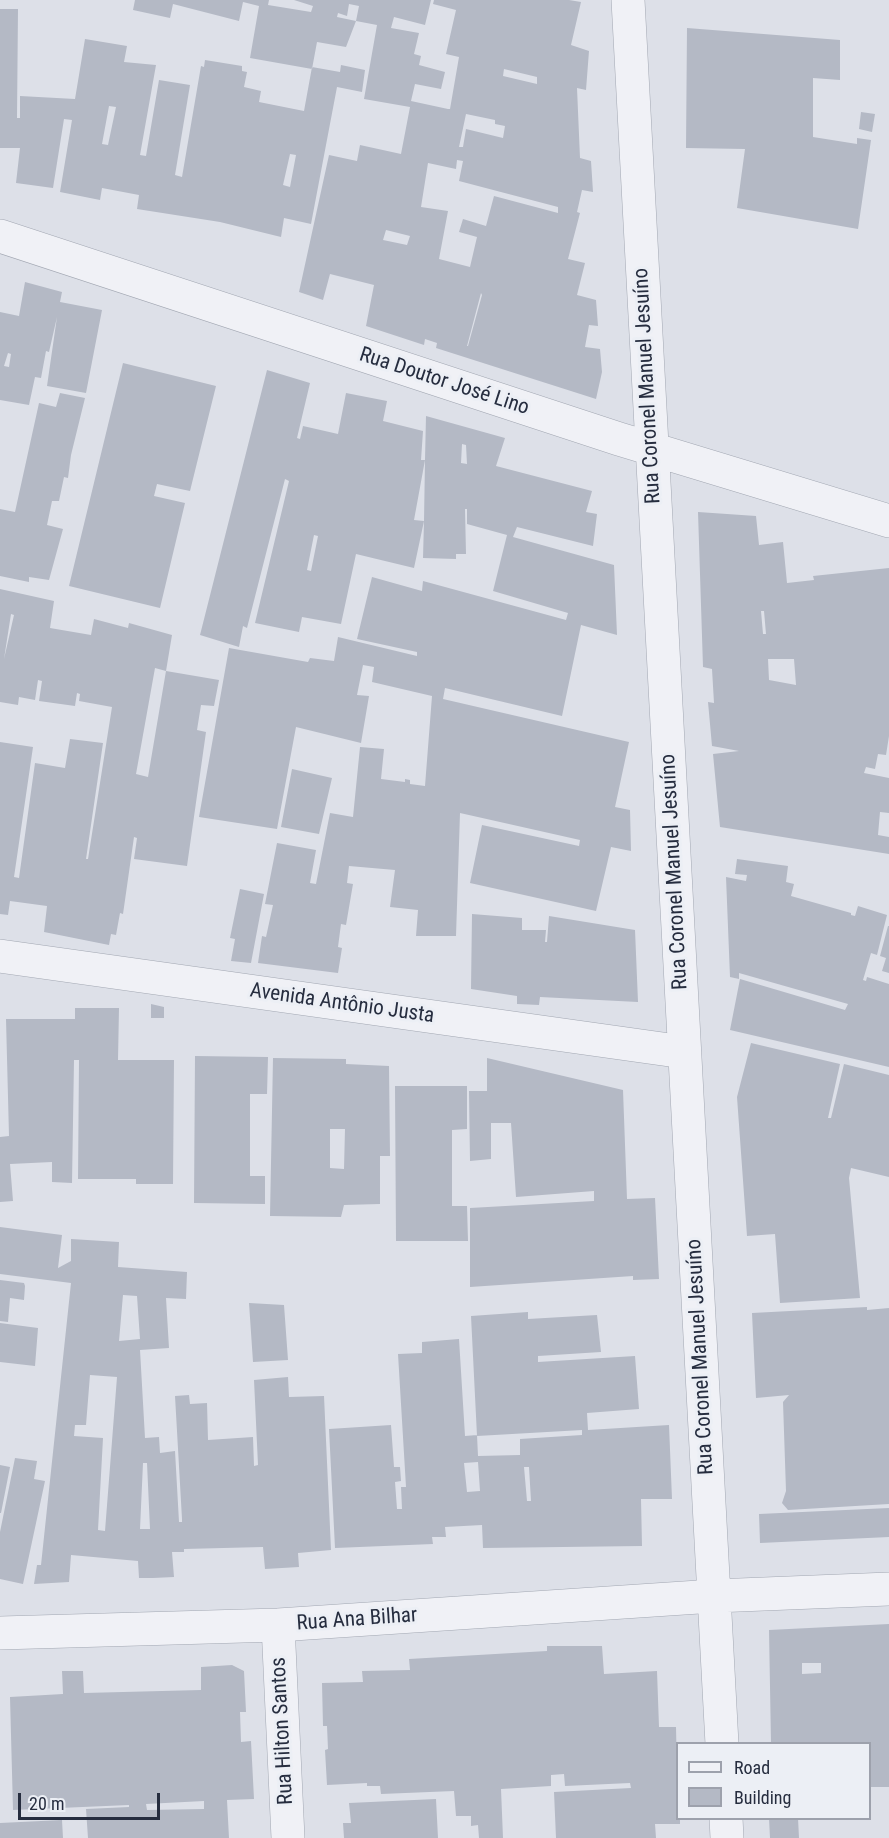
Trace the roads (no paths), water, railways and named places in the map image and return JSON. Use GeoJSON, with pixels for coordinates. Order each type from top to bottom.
{"type":"FeatureCollection","features":[{"type":"Feature","properties":{"kind":"street","name":"Rua Coronel Manuel Jesuíno"},"geometry":{"type":"LineString","coordinates":[[628,0],[722,1742]]}},
{"type":"Feature","properties":{"kind":"street","name":"Rua Doutor José Lino"},"geometry":{"type":"LineString","coordinates":[[0,236],[652,449],[889,521]]}},
{"type":"Feature","properties":{"kind":"street","name":"Avenida Antônio Justa"},"geometry":{"type":"LineString","coordinates":[[0,956],[684,1052]]}},
{"type":"Feature","properties":{"kind":"street","name":"Rua Ana Bilhar"},"geometry":{"type":"LineString","coordinates":[[0,1634],[278,1625],[714,1596],[889,1588]]}},
{"type":"Feature","properties":{"kind":"street","name":"Rua Hilton Santos"},"geometry":{"type":"LineString","coordinates":[[278,1625],[288,1838]]}},
{"type":"Feature","properties":{"kind":"street"},"geometry":{"type":"LineString","coordinates":[[726,1820],[726,1838]]}}]}
